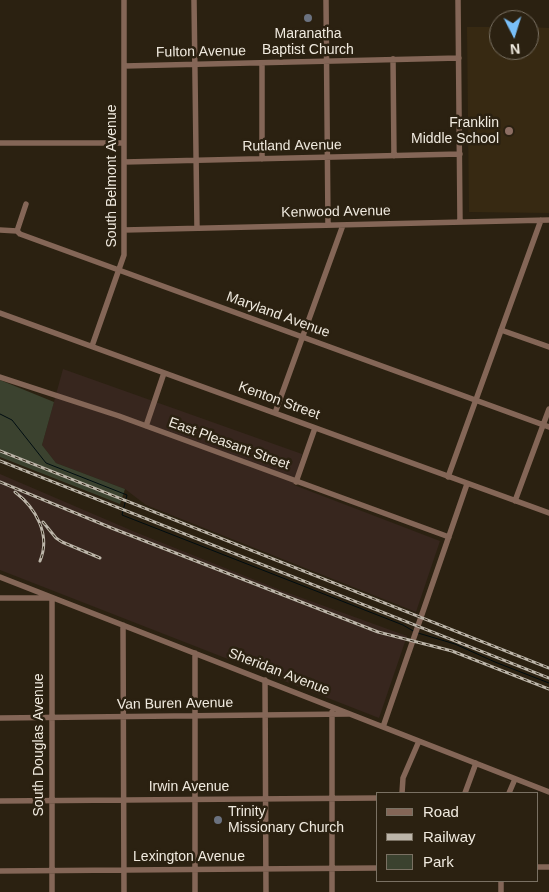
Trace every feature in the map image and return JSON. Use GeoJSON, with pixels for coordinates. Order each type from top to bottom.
{"type":"FeatureCollection","features":[{"type":"Feature","properties":{"kind":"street","name":"South Belmont Avenue"},"geometry":{"type":"LineString","coordinates":[[92,346],[120,271],[124,255],[124,0]]}},
{"type":"Feature","properties":{"kind":"street"},"geometry":{"type":"LineString","coordinates":[[194,0],[197,228]]}},
{"type":"Feature","properties":{"kind":"street"},"geometry":{"type":"LineString","coordinates":[[326,0],[328,225]]}},
{"type":"Feature","properties":{"kind":"street"},"geometry":{"type":"LineString","coordinates":[[458,0],[460,222]]}},
{"type":"Feature","properties":{"kind":"street","name":"Fulton Avenue"},"geometry":{"type":"LineString","coordinates":[[124,66],[459,58]]}},
{"type":"Feature","properties":{"kind":"street"},"geometry":{"type":"LineString","coordinates":[[393,59],[394,156]]}},
{"type":"Feature","properties":{"kind":"street"},"geometry":{"type":"LineString","coordinates":[[262,63],[262,159]]}},
{"type":"Feature","properties":{"kind":"street"},"geometry":{"type":"LineString","coordinates":[[0,143],[124,143]]}},
{"type":"Feature","properties":{"kind":"street","name":"Rutland Avenue"},"geometry":{"type":"LineString","coordinates":[[124,162],[460,154]]}},
{"type":"Feature","properties":{"kind":"street"},"geometry":{"type":"LineString","coordinates":[[17,231],[26,204]]}},
{"type":"Feature","properties":{"kind":"street"},"geometry":{"type":"LineString","coordinates":[[448,477],[541,220]]}},
{"type":"Feature","properties":{"kind":"street","name":"Kenwood Avenue"},"geometry":{"type":"LineString","coordinates":[[124,230],[549,220]]}},
{"type":"Feature","properties":{"kind":"street"},"geometry":{"type":"LineString","coordinates":[[275,414],[343,225]]}},
{"type":"Feature","properties":{"kind":"street","name":"Maryland Avenue"},"geometry":{"type":"LineString","coordinates":[[0,230],[17,231],[20,234],[120,271],[546,426]]}},
{"type":"Feature","properties":{"kind":"street","name":"Kenton Street"},"geometry":{"type":"LineString","coordinates":[[0,313],[549,513]]}},
{"type":"Feature","properties":{"kind":"street"},"geometry":{"type":"LineString","coordinates":[[501,330],[549,347]]}},
{"type":"Feature","properties":{"kind":"street"},"geometry":{"type":"LineString","coordinates":[[146,426],[164,373]]}},
{"type":"Feature","properties":{"kind":"street","name":"East Pleasant Street"},"geometry":{"type":"LineString","coordinates":[[0,376],[146,426],[449,538]]}},
{"type":"Feature","properties":{"kind":"street"},"geometry":{"type":"LineString","coordinates":[[515,501],[546,426],[549,409]]}},
{"type":"Feature","properties":{"kind":"street"},"geometry":{"type":"LineString","coordinates":[[296,482],[316,428]]}},
{"type":"Feature","properties":{"kind":"street"},"geometry":{"type":"LineString","coordinates":[[383,727],[467,484]]}},
{"type":"Feature","properties":{"kind":"street","name":"Sheridan Avenue"},"geometry":{"type":"LineString","coordinates":[[0,577],[549,792]]}},
{"type":"Feature","properties":{"kind":"street"},"geometry":{"type":"LineString","coordinates":[[0,598],[52,598]]}},
{"type":"Feature","properties":{"kind":"street","name":"South Douglas Avenue"},"geometry":{"type":"LineString","coordinates":[[52,598],[52,892]]}},
{"type":"Feature","properties":{"kind":"street"},"geometry":{"type":"LineString","coordinates":[[123,625],[124,892]]}},
{"type":"Feature","properties":{"kind":"street"},"geometry":{"type":"LineString","coordinates":[[195,653],[196,892]]}},
{"type":"Feature","properties":{"kind":"street"},"geometry":{"type":"LineString","coordinates":[[265,680],[266,892]]}},
{"type":"Feature","properties":{"kind":"street"},"geometry":{"type":"LineString","coordinates":[[332,706],[332,892]]}},
{"type":"Feature","properties":{"kind":"street","name":"Van Buren Avenue"},"geometry":{"type":"LineString","coordinates":[[0,718],[351,714]]}},
{"type":"Feature","properties":{"kind":"street"},"geometry":{"type":"LineString","coordinates":[[402,792],[403,778],[419,741]]}},
{"type":"Feature","properties":{"kind":"street"},"geometry":{"type":"LineString","coordinates":[[464,792],[476,764]]}},
{"type":"Feature","properties":{"kind":"street"},"geometry":{"type":"LineString","coordinates":[[509,792],[515,779]]}},
{"type":"Feature","properties":{"kind":"street","name":"Irwin Avenue"},"geometry":{"type":"LineString","coordinates":[[0,801],[376,798]]}},
{"type":"Feature","properties":{"kind":"street","name":"Lexington Avenue"},"geometry":{"type":"LineString","coordinates":[[0,871],[376,868]]}},
{"type":"Feature","properties":{"kind":"shaded area","name":"Franklin Middle School"},"geometry":{"type":"Polygon","coordinates":[[[467,27],[489,27],[489,60],[539,60],[539,28],[549,28],[549,213],[469,212],[467,27]]]}},
{"type":"Feature","properties":{"kind":"shaded area"},"geometry":{"type":"Polygon","coordinates":[[[63,369],[302,454],[294,485],[440,541],[416,612],[146,505],[125,489],[56,463],[42,445],[63,369]]]}},
{"type":"Feature","properties":{"kind":"shaded area"},"geometry":{"type":"Polygon","coordinates":[[[0,474],[135,532],[280,590],[407,636],[379,718],[0,570],[0,474]]]}},
{"type":"Feature","properties":{"kind":"green space"},"geometry":{"type":"Polygon","coordinates":[[[0,380],[54,402],[42,445],[56,463],[125,489],[120,504],[0,457],[0,380]]]}},
{"type":"Feature","properties":{"kind":"waterway"},"geometry":{"type":"LineString","coordinates":[[0,414],[12,420],[46,463],[127,495],[122,515],[403,625],[415,632]]}},
{"type":"Feature","properties":{"kind":"waterway"},"geometry":{"type":"LineString","coordinates":[[418,633],[455,644],[549,683]]}},
{"type":"Feature","properties":{"kind":"railway"},"geometry":{"type":"LineString","coordinates":[[0,451],[549,668]]}},
{"type":"Feature","properties":{"kind":"railway"},"geometry":{"type":"LineString","coordinates":[[0,461],[549,678]]}},
{"type":"Feature","properties":{"kind":"railway"},"geometry":{"type":"LineString","coordinates":[[0,482],[114,529],[378,632],[452,651],[549,689]]}},
{"type":"Feature","properties":{"kind":"railway"},"geometry":{"type":"LineString","coordinates":[[15,492],[23,498],[40,523],[44,542],[40,561]]}},
{"type":"Feature","properties":{"kind":"railway"},"geometry":{"type":"LineString","coordinates":[[43,522],[56,538],[62,542],[100,558]]}},
{"type":"Feature","properties":{"kind":"place","name":"Maranatha Baptist Church"},"geometry":{"type":"Point","coordinates":[308,18]}},
{"type":"Feature","properties":{"kind":"place","name":"Franklin Middle School"},"geometry":{"type":"Point","coordinates":[509,131]}},
{"type":"Feature","properties":{"kind":"place","name":"Trinity Missionary Church"},"geometry":{"type":"Point","coordinates":[218,820]}}]}
